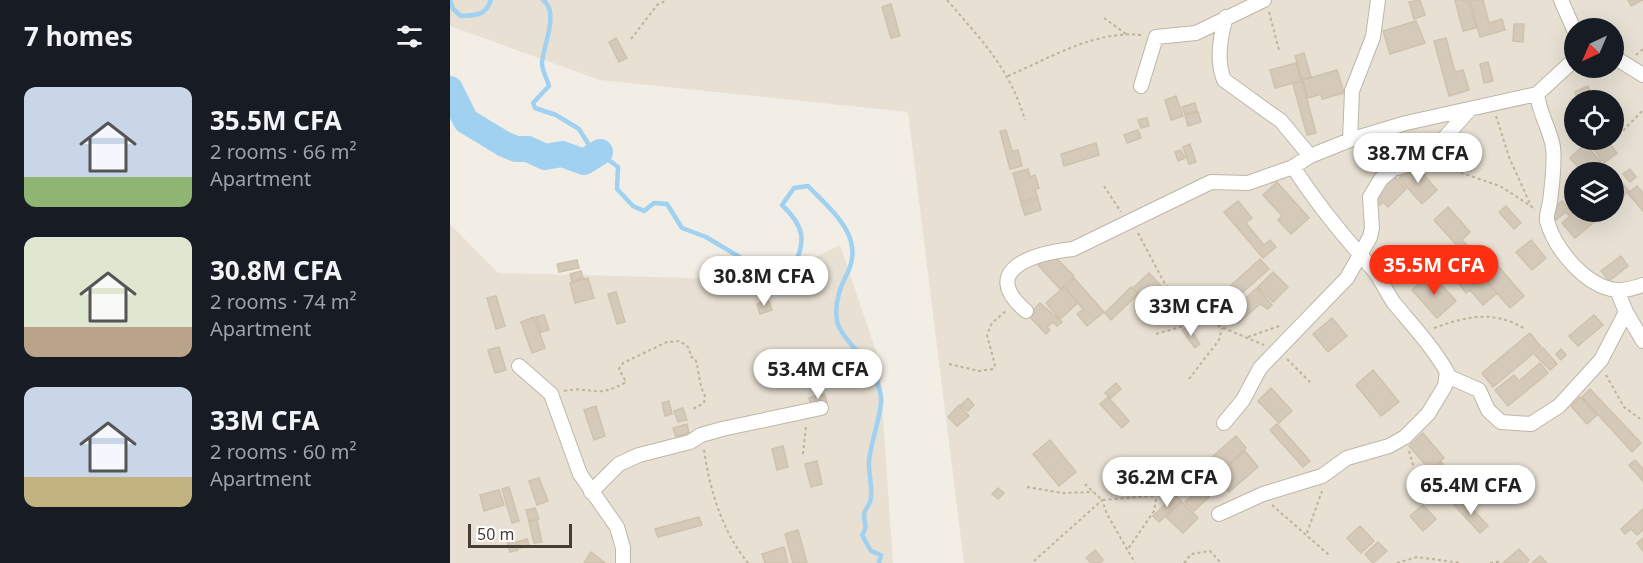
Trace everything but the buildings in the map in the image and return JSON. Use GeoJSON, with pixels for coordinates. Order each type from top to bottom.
{"type":"FeatureCollection","features":[{"type":"Feature","properties":{"kind":"street"},"geometry":{"type":"LineString","coordinates":[[1350,140],[1352,91],[1373,38],[1378,0]]}},
{"type":"Feature","properties":{"kind":"street"},"geometry":{"type":"LineString","coordinates":[[1561,0],[1569,18]]}},
{"type":"Feature","properties":{"kind":"street"},"geometry":{"type":"LineString","coordinates":[[1141,86],[1156,37],[1196,33],[1226,17],[1266,5]]}},
{"type":"Feature","properties":{"kind":"street"},"geometry":{"type":"LineString","coordinates":[[1226,17],[1220,37],[1221,71],[1224,80],[1281,121],[1310,156]]}},
{"type":"Feature","properties":{"kind":"street"},"geometry":{"type":"LineString","coordinates":[[1624,63],[1643,75]]}},
{"type":"Feature","properties":{"kind":"street"},"geometry":{"type":"LineString","coordinates":[[1026,311],[1015,300],[1006,284],[1008,273],[1015,265],[1048,253],[1073,249],[1211,182],[1248,183],[1293,167],[1310,156],[1350,140],[1406,123],[1537,94],[1564,69]]}},
{"type":"Feature","properties":{"kind":"street"},"geometry":{"type":"LineString","coordinates":[[1537,94],[1539,110],[1552,146],[1553,169],[1547,219],[1568,258],[1599,284],[1617,290],[1643,285]]}},
{"type":"Feature","properties":{"kind":"street"},"geometry":{"type":"LineString","coordinates":[[1224,423],[1243,400],[1260,368],[1339,288],[1360,256],[1372,228],[1370,197],[1381,179],[1399,166],[1425,160],[1470,109]]}},
{"type":"Feature","properties":{"kind":"street"},"geometry":{"type":"LineString","coordinates":[[1219,514],[1263,494],[1322,476],[1347,458],[1389,446],[1405,437],[1428,414],[1445,386],[1447,372],[1421,333],[1394,303],[1374,270],[1313,199],[1293,167]]}},
{"type":"Feature","properties":{"kind":"street"},"geometry":{"type":"LineString","coordinates":[[1617,290],[1626,312],[1643,341]]}},
{"type":"Feature","properties":{"kind":"street"},"geometry":{"type":"LineString","coordinates":[[1447,376],[1479,390],[1488,410],[1501,422],[1531,424],[1559,406],[1601,360],[1626,312]]}},
{"type":"Feature","properties":{"kind":"street"},"geometry":{"type":"LineString","coordinates":[[519,366],[551,394],[580,474],[617,527],[623,548],[622,563]]}},
{"type":"Feature","properties":{"kind":"street"},"geometry":{"type":"LineString","coordinates":[[591,492],[619,464],[639,455],[690,442],[701,435],[821,408]]}},
{"type":"Feature","properties":{"kind":"path"},"geometry":{"type":"LineString","coordinates":[[631,39],[657,5],[667,0]]}},
{"type":"Feature","properties":{"kind":"path"},"geometry":{"type":"LineString","coordinates":[[947,0],[1001,63],[1025,120]]}},
{"type":"Feature","properties":{"kind":"path"},"geometry":{"type":"LineString","coordinates":[[1266,5],[1280,50]]}},
{"type":"Feature","properties":{"kind":"path"},"geometry":{"type":"LineString","coordinates":[[1104,18],[1126,34]]}},
{"type":"Feature","properties":{"kind":"path"},"geometry":{"type":"LineString","coordinates":[[1008,76],[1089,42],[1126,34],[1156,37]]}},
{"type":"Feature","properties":{"kind":"path"},"geometry":{"type":"LineString","coordinates":[[1495,103],[1496,116],[1509,158],[1531,206]]}},
{"type":"Feature","properties":{"kind":"path"},"geometry":{"type":"LineString","coordinates":[[1624,130],[1643,110]]}},
{"type":"Feature","properties":{"kind":"path"},"geometry":{"type":"LineString","coordinates":[[1350,140],[1360,146],[1381,179]]}},
{"type":"Feature","properties":{"kind":"path"},"geometry":{"type":"LineString","coordinates":[[1425,160],[1500,186],[1547,219]]}},
{"type":"Feature","properties":{"kind":"path"},"geometry":{"type":"LineString","coordinates":[[1147,250],[1164,284],[1201,321],[1248,337],[1276,351],[1303,372],[1312,384]]}},
{"type":"Feature","properties":{"kind":"path"},"geometry":{"type":"LineString","coordinates":[[949,364],[979,371],[993,369],[995,365],[987,334],[992,323],[1015,300]]}},
{"type":"Feature","properties":{"kind":"path"},"geometry":{"type":"LineString","coordinates":[[1421,333],[1475,317],[1508,318],[1526,329]]}},
{"type":"Feature","properties":{"kind":"path"},"geometry":{"type":"LineString","coordinates":[[1156,334],[1201,321]]}},
{"type":"Feature","properties":{"kind":"path"},"geometry":{"type":"LineString","coordinates":[[1248,337],[1274,325],[1302,327]]}},
{"type":"Feature","properties":{"kind":"path"},"geometry":{"type":"LineString","coordinates":[[1189,379],[1219,340],[1222,328]]}},
{"type":"Feature","properties":{"kind":"path"},"geometry":{"type":"LineString","coordinates":[[551,394],[580,388],[587,392],[600,393],[615,388],[626,382],[619,369],[623,363],[667,342],[680,341],[689,348],[691,357],[695,358],[699,370],[699,385],[705,396],[704,403],[691,410]]}},
{"type":"Feature","properties":{"kind":"path"},"geometry":{"type":"LineString","coordinates":[[1601,360],[1613,390],[1633,415],[1643,421]]}},
{"type":"Feature","properties":{"kind":"path"},"geometry":{"type":"LineString","coordinates":[[803,454],[806,422]]}},
{"type":"Feature","properties":{"kind":"path"},"geometry":{"type":"LineString","coordinates":[[701,435],[707,472],[722,520],[734,545],[748,563]]}},
{"type":"Feature","properties":{"kind":"path"},"geometry":{"type":"LineString","coordinates":[[1405,437],[1416,475]]}},
{"type":"Feature","properties":{"kind":"path"},"geometry":{"type":"LineString","coordinates":[[1307,534],[1323,489],[1322,476]]}},
{"type":"Feature","properties":{"kind":"path"},"geometry":{"type":"LineString","coordinates":[[1085,483],[1102,500],[1107,514],[1135,563]]}},
{"type":"Feature","properties":{"kind":"path"},"geometry":{"type":"LineString","coordinates":[[1027,487],[1062,494],[1093,492]]}},
{"type":"Feature","properties":{"kind":"path"},"geometry":{"type":"LineString","coordinates":[[1263,494],[1269,503],[1329,555]]}},
{"type":"Feature","properties":{"kind":"path"},"geometry":{"type":"LineString","coordinates":[[1034,561],[1102,500],[1152,496],[1156,500],[1154,511],[1128,549]]}},
{"type":"Feature","properties":{"kind":"path"},"geometry":{"type":"LineString","coordinates":[[1184,563],[1191,554],[1210,551],[1221,563]]}},
{"type":"Feature","properties":{"kind":"path"},"geometry":{"type":"LineString","coordinates":[[1397,563],[1417,557],[1461,563]]}},
{"type":"Feature","properties":{"kind":"path"},"geometry":{"type":"LineString","coordinates":[[1490,563],[1502,561]]}},
{"type":"Feature","properties":{"kind":"shaded area"},"geometry":{"type":"Polygon","coordinates":[[[450,0],[1643,0],[1643,563],[964,563],[908,112],[600,80],[450,26],[450,0]]]}},
{"type":"Feature","properties":{"kind":"shaded area"},"geometry":{"type":"Polygon","coordinates":[[[450,224],[498,273],[769,280],[840,245],[879,360],[893,563],[450,563],[450,224]]]}},
{"type":"Feature","properties":{"kind":"waterway"},"geometry":{"type":"LineString","coordinates":[[450,0],[453,9],[461,16],[480,14],[491,0]]}},
{"type":"Feature","properties":{"kind":"waterway"},"geometry":{"type":"LineString","coordinates":[[543,0],[550,13],[542,63],[549,86],[533,103],[535,108],[556,115],[579,129],[589,145],[618,167],[617,189],[633,206],[644,211],[654,203],[667,204],[682,228],[706,237],[748,262],[783,272],[793,268],[800,249],[799,227],[782,205],[794,188],[808,186],[844,226],[852,248],[852,261],[838,297],[837,321],[843,334],[871,369],[881,397],[869,461],[871,498],[864,514],[865,527],[862,535],[871,551],[881,555],[879,563]]}},
{"type":"Feature","properties":{"kind":"waterway"},"geometry":{"type":"LineString","coordinates":[[450,89],[466,121],[504,144],[516,149],[528,149],[545,157],[562,154],[584,162],[600,152]]}}]}
